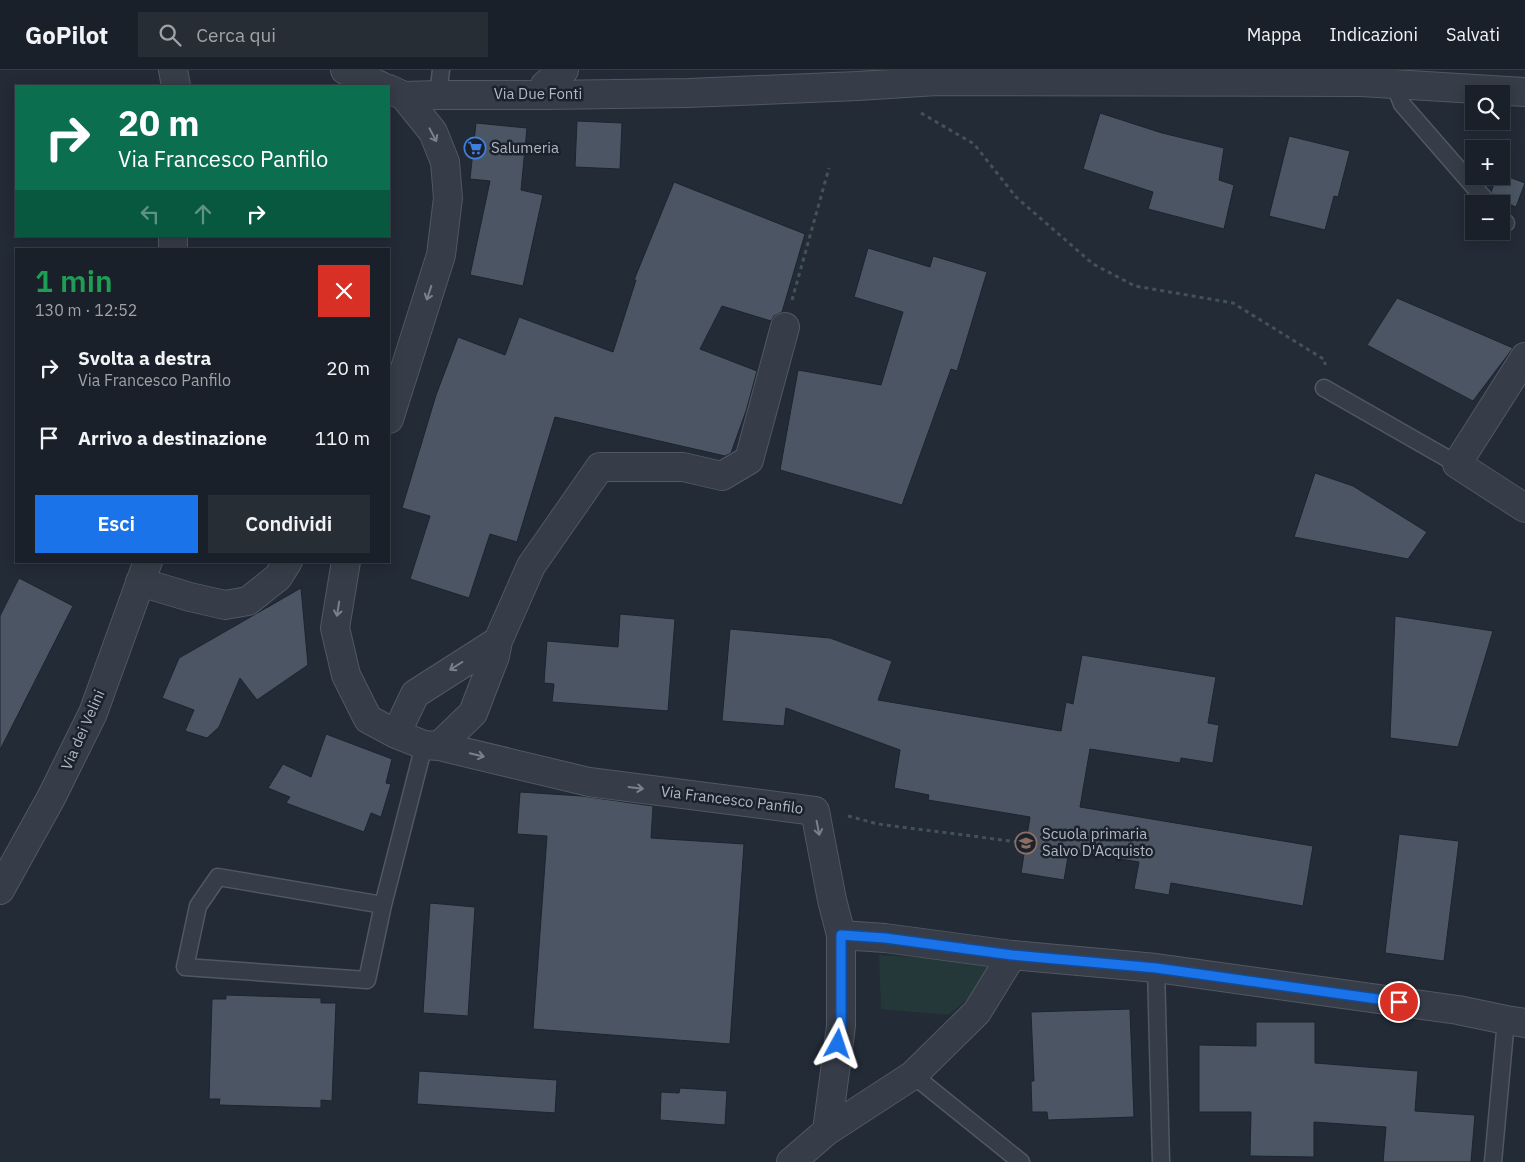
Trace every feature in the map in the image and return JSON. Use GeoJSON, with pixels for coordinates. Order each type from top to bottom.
{"type":"FeatureCollection","features":[{"type":"Feature","properties":{"kind":"street","name":"Via Due Fonti"},"geometry":{"type":"LineString","coordinates":[[345,70],[378,85]]}},
{"type":"Feature","properties":{"kind":"street","name":"Via Due Fonti"},"geometry":{"type":"LineString","coordinates":[[545,95],[545,85],[564,70]]}},
{"type":"Feature","properties":{"kind":"street","name":"Via Due Fonti"},"geometry":{"type":"LineString","coordinates":[[391,91],[440,82],[545,95],[695,81],[858,86],[937,75],[1396,77],[1525,92]]}},
{"type":"Feature","properties":{"kind":"street"},"geometry":{"type":"LineString","coordinates":[[390,414],[442,255],[448,198],[445,162],[433,132],[391,91]]}},
{"type":"Feature","properties":{"kind":"street"},"geometry":{"type":"LineString","coordinates":[[432,746],[473,713],[495,656],[498,641],[531,566],[600,467],[683,467],[722,476],[749,460],[785,327]]}},
{"type":"Feature","properties":{"kind":"street"},"geometry":{"type":"LineString","coordinates":[[1525,357],[1457,464],[1525,508]]}},
{"type":"Feature","properties":{"kind":"street"},"geometry":{"type":"LineString","coordinates":[[144,572],[190,597],[225,605],[248,600],[278,577],[287,563]]}},
{"type":"Feature","properties":{"kind":"street","name":"Via Francesco Panfilo"},"geometry":{"type":"LineString","coordinates":[[346,563],[335,628],[346,675],[368,719],[396,734],[432,746],[589,782],[815,811],[832,900],[841,935],[841,1026],[827,1131]]}},
{"type":"Feature","properties":{"kind":"street","name":"Via dei Velini"},"geometry":{"type":"LineString","coordinates":[[0,890],[51,798],[93,713],[144,572]]}},
{"type":"Feature","properties":{"kind":"street"},"geometry":{"type":"LineString","coordinates":[[396,734],[415,694],[498,641]]}},
{"type":"Feature","properties":{"kind":"street"},"geometry":{"type":"LineString","coordinates":[[841,935],[885,938],[1012,955],[1156,968],[1458,1010],[1515,1021]]}},
{"type":"Feature","properties":{"kind":"street"},"geometry":{"type":"LineString","coordinates":[[791,1162],[827,1131],[913,1075],[977,1012],[1012,955]]}},
{"type":"Feature","properties":{"kind":"lane"},"geometry":{"type":"LineString","coordinates":[[1396,77],[1402,104],[1481,195]]}},
{"type":"Feature","properties":{"kind":"lane"},"geometry":{"type":"LineString","coordinates":[[1324,388],[1457,464]]}},
{"type":"Feature","properties":{"kind":"lane"},"geometry":{"type":"LineString","coordinates":[[383,905],[218,877],[198,906],[185,967],[367,980],[383,905],[432,746]]}},
{"type":"Feature","properties":{"kind":"lane"},"geometry":{"type":"LineString","coordinates":[[1156,968],[1161,1162]]}},
{"type":"Feature","properties":{"kind":"lane"},"geometry":{"type":"LineString","coordinates":[[1492,1162],[1515,1021]]}},
{"type":"Feature","properties":{"kind":"lane"},"geometry":{"type":"LineString","coordinates":[[913,1075],[1021,1162]]}},
{"type":"Feature","properties":{"kind":"path"},"geometry":{"type":"LineString","coordinates":[[890,83],[923,116],[974,144],[1016,197],[1093,264],[1135,286],[1233,304],[1325,360],[1324,388]]}},
{"type":"Feature","properties":{"kind":"path"},"geometry":{"type":"LineString","coordinates":[[801,268],[829,168]]}},
{"type":"Feature","properties":{"kind":"path"},"geometry":{"type":"LineString","coordinates":[[815,811],[847,816],[878,824],[1026,843]]}},
{"type":"Feature","properties":{"kind":"shaded area"},"geometry":{"type":"Polygon","coordinates":[[[879,955],[991,962],[991,980],[948,1015],[881,1009],[879,955]]]}},
{"type":"Feature","properties":{"kind":"building"},"geometry":{"type":"Polygon","coordinates":[[[1100,113],[1162,133],[1224,148],[1219,180],[1234,185],[1224,229],[1148,209],[1153,192],[1083,169],[1100,113]]]}},
{"type":"Feature","properties":{"kind":"building"},"geometry":{"type":"Polygon","coordinates":[[[577,121],[622,123],[620,169],[575,167],[577,121]]]}},
{"type":"Feature","properties":{"kind":"building"},"geometry":{"type":"Polygon","coordinates":[[[476,123],[527,128],[521,190],[543,195],[523,286],[470,275],[490,181],[470,179],[476,123]]]}},
{"type":"Feature","properties":{"kind":"building"},"geometry":{"type":"Polygon","coordinates":[[[1289,136],[1350,151],[1338,197],[1334,196],[1325,230],[1269,216],[1289,136]]]}},
{"type":"Feature","properties":{"kind":"building"},"geometry":{"type":"Polygon","coordinates":[[[1510,177],[1525,183],[1516,207],[1510,204],[1510,195],[1494,195],[1491,192],[1494,185],[1510,185],[1510,177]]]}},
{"type":"Feature","properties":{"kind":"building"},"geometry":{"type":"Polygon","coordinates":[[[674,182],[805,234],[782,312],[774,316],[771,321],[722,306],[700,349],[757,371],[746,411],[731,453],[725,456],[555,417],[517,542],[490,534],[469,598],[410,579],[430,516],[402,508],[436,395],[458,337],[505,355],[519,317],[613,352],[636,280],[634,280],[674,182]]]}},
{"type":"Feature","properties":{"kind":"building"},"geometry":{"type":"Polygon","coordinates":[[[868,248],[930,267],[933,256],[987,272],[957,371],[951,369],[902,505],[780,470],[798,370],[881,385],[903,312],[854,297],[868,248]]]}},
{"type":"Feature","properties":{"kind":"building"},"geometry":{"type":"Polygon","coordinates":[[[1397,298],[1513,348],[1473,401],[1367,345],[1397,298]]]}},
{"type":"Feature","properties":{"kind":"building"},"geometry":{"type":"Polygon","coordinates":[[[1315,473],[1353,486],[1427,532],[1408,559],[1294,537],[1315,473]]]}},
{"type":"Feature","properties":{"kind":"building"},"geometry":{"type":"Polygon","coordinates":[[[19,578],[73,606],[0,750],[0,616],[19,578]]]}},
{"type":"Feature","properties":{"kind":"building"},"geometry":{"type":"Polygon","coordinates":[[[301,588],[308,665],[257,700],[240,678],[219,727],[207,738],[185,731],[194,710],[162,698],[179,658],[301,588]]]}},
{"type":"Feature","properties":{"kind":"building"},"geometry":{"type":"Polygon","coordinates":[[[620,614],[675,619],[668,711],[552,702],[554,684],[544,683],[547,641],[618,647],[620,614]]]}},
{"type":"Feature","properties":{"kind":"building"},"geometry":{"type":"Polygon","coordinates":[[[1395,616],[1493,631],[1458,747],[1390,738],[1395,616]]]}},
{"type":"Feature","properties":{"kind":"building"},"geometry":{"type":"Polygon","coordinates":[[[730,629],[830,638],[892,661],[878,700],[1061,731],[1066,702],[1073,704],[1082,655],[1216,677],[1208,723],[1219,725],[1213,763],[1181,758],[1180,763],[1090,749],[1080,807],[1313,846],[1303,906],[1171,883],[1169,895],[1134,889],[1139,862],[1069,851],[1064,880],[1021,873],[1030,817],[928,800],[929,795],[894,788],[900,750],[786,708],[784,726],[722,721],[730,629]]]}},
{"type":"Feature","properties":{"kind":"building"},"geometry":{"type":"Polygon","coordinates":[[[326,734],[392,759],[386,783],[391,784],[381,817],[371,813],[364,832],[286,803],[290,797],[268,788],[283,764],[311,777],[326,734]]]}},
{"type":"Feature","properties":{"kind":"building"},"geometry":{"type":"Polygon","coordinates":[[[520,792],[582,796],[653,806],[651,838],[744,844],[730,1044],[533,1029],[547,836],[517,834],[520,792]]]}},
{"type":"Feature","properties":{"kind":"building"},"geometry":{"type":"Polygon","coordinates":[[[1399,834],[1459,841],[1444,961],[1385,953],[1399,834]]]}},
{"type":"Feature","properties":{"kind":"building"},"geometry":{"type":"Polygon","coordinates":[[[430,903],[475,907],[468,1016],[423,1013],[430,903]]]}},
{"type":"Feature","properties":{"kind":"building"},"geometry":{"type":"Polygon","coordinates":[[[226,995],[321,998],[321,1003],[336,1003],[332,1101],[321,1100],[321,1108],[219,1105],[220,1099],[209,1099],[212,999],[226,999],[226,995]]]}},
{"type":"Feature","properties":{"kind":"building"},"geometry":{"type":"Polygon","coordinates":[[[1130,1009],[1134,1117],[1048,1120],[1047,1112],[1032,1112],[1031,1081],[1034,1081],[1031,1012],[1130,1009]]]}},
{"type":"Feature","properties":{"kind":"building"},"geometry":{"type":"Polygon","coordinates":[[[1256,1022],[1315,1022],[1315,1063],[1418,1071],[1415,1111],[1475,1115],[1471,1162],[1383,1162],[1386,1127],[1314,1122],[1314,1157],[1250,1156],[1251,1112],[1199,1112],[1199,1045],[1256,1046],[1256,1022]]]}},
{"type":"Feature","properties":{"kind":"building"},"geometry":{"type":"Polygon","coordinates":[[[419,1071],[557,1080],[555,1113],[417,1104],[419,1071]]]}},
{"type":"Feature","properties":{"kind":"building"},"geometry":{"type":"Polygon","coordinates":[[[680,1088],[727,1091],[725,1125],[660,1120],[661,1092],[679,1093],[680,1088]]]}},
{"type":"Feature","properties":{"kind":"place","name":"Salumeria"},"geometry":{"type":"Point","coordinates":[475,148]}},
{"type":"Feature","properties":{"kind":"place","name":"Scuola primaria Salvo D'Acquisto"},"geometry":{"type":"Point","coordinates":[1026,843]}},
{"type":"Feature","properties":{"kind":"route"},"geometry":{"type":"LineString","coordinates":[[838,1044],[841,1026],[841,935],[885,938],[1012,955],[1156,968],[1399,1002]]}}]}
